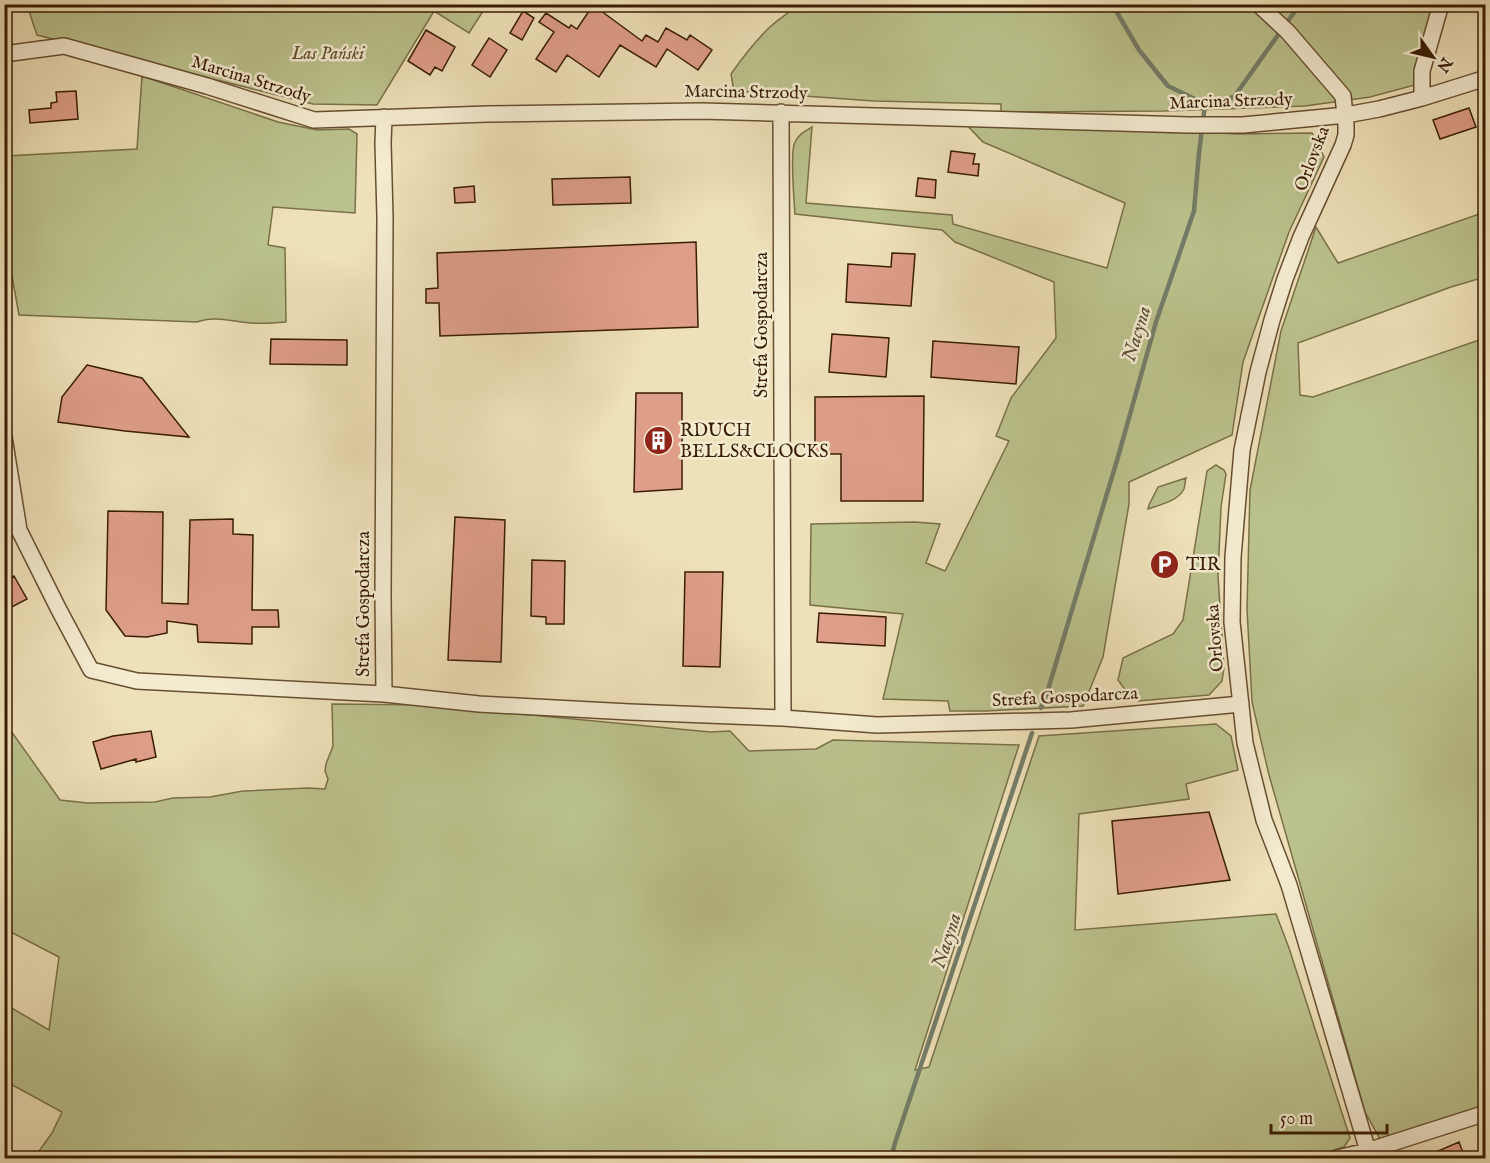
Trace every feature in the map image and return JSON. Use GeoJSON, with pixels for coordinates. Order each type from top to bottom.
{"type":"FeatureCollection","features":[{"type":"Feature","properties":{"kind":"street"},"geometry":{"type":"LineString","coordinates":[[1258,4],[1284,27],[1343,96],[1346,115]]}},
{"type":"Feature","properties":{"kind":"street"},"geometry":{"type":"LineString","coordinates":[[1422,98],[1422,71],[1441,4]]}},
{"type":"Feature","properties":{"kind":"street","name":"Marcina Strzody"},"geometry":{"type":"LineString","coordinates":[[8,53],[64,46],[207,86],[314,120],[652,111],[781,112],[1188,125],[1243,124],[1346,115],[1379,109],[1485,78]]}},
{"type":"Feature","properties":{"kind":"street","name":"Strefa Gospodarcza"},"geometry":{"type":"LineString","coordinates":[[781,112],[783,718]]}},
{"type":"Feature","properties":{"kind":"street","name":"Orlovska"},"geometry":{"type":"LineString","coordinates":[[1346,115],[1346,135],[1343,145],[1301,237],[1285,279],[1258,372],[1242,450],[1233,557],[1232,621],[1245,743],[1264,820],[1289,885],[1369,1155]]}},
{"type":"Feature","properties":{"kind":"street","name":"Strefa Gospodarcza"},"geometry":{"type":"LineString","coordinates":[[384,117],[384,694]]}},
{"type":"Feature","properties":{"kind":"street","name":"Strefa Gospodarcza"},"geometry":{"type":"LineString","coordinates":[[4,437],[19,530],[91,670],[137,681],[384,694],[479,704],[877,724],[1071,720],[1241,704]]}},
{"type":"Feature","properties":{"kind":"street"},"geometry":{"type":"LineString","coordinates":[[1337,1158],[1369,1155],[1485,1113]]}},
{"type":"Feature","properties":{"kind":"green space"},"geometry":{"type":"Polygon","coordinates":[[[1248,4],[1250,6],[1252,4],[1434,5],[1415,85],[1370,97],[1305,106],[1164,111],[1001,112],[1001,104],[874,101],[734,91],[731,74],[765,31],[797,5],[1248,4]]]}},
{"type":"Feature","properties":{"kind":"green space","name":"Las Pański"},"geometry":{"type":"Polygon","coordinates":[[[27,5],[487,5],[469,33],[434,11],[377,105],[313,104],[37,35],[27,5]]]}},
{"type":"Feature","properties":{"kind":"green space"},"geometry":{"type":"Polygon","coordinates":[[[142,76],[278,122],[317,130],[349,129],[357,134],[355,213],[273,207],[268,245],[285,248],[286,322],[255,323],[217,319],[197,322],[19,315],[5,237],[5,156],[137,149],[142,76]]]}},
{"type":"Feature","properties":{"kind":"green space"},"geometry":{"type":"Polygon","coordinates":[[[960,118],[1237,134],[1312,133],[1324,157],[1289,232],[1243,362],[1232,435],[1129,482],[1129,504],[1103,657],[1083,706],[950,711],[948,701],[883,699],[903,614],[810,605],[811,524],[915,522],[940,524],[926,563],[945,571],[1009,441],[996,436],[1011,398],[1056,338],[1054,282],[955,242],[942,230],[795,214],[793,155],[798,137],[812,127],[806,203],[952,215],[953,224],[1107,268],[1125,203],[983,142],[960,118]]]}},
{"type":"Feature","properties":{"kind":"green space"},"geometry":{"type":"Polygon","coordinates":[[[1485,212],[1485,277],[1451,287],[1298,343],[1300,395],[1313,397],[1485,338],[1485,1105],[1380,1139],[1365,1112],[1269,775],[1252,702],[1247,609],[1250,490],[1281,331],[1316,227],[1338,263],[1485,212]]]}},
{"type":"Feature","properties":{"kind":"green space"},"geometry":{"type":"Polygon","coordinates":[[[1216,465],[1226,474],[1221,507],[1218,576],[1224,668],[1222,681],[1209,695],[1138,701],[1129,695],[1118,680],[1123,658],[1173,634],[1183,620],[1207,471],[1216,465]]]}},
{"type":"Feature","properties":{"kind":"green space"},"geometry":{"type":"Polygon","coordinates":[[[1186,478],[1184,489],[1178,497],[1148,509],[1158,487],[1186,478]]]}},
{"type":"Feature","properties":{"kind":"green space"},"geometry":{"type":"Polygon","coordinates":[[[332,704],[428,705],[710,732],[730,731],[749,751],[816,749],[833,740],[1019,745],[915,1070],[929,1067],[1039,736],[1216,724],[1231,736],[1238,770],[1186,784],[1189,799],[1079,814],[1075,930],[1276,914],[1350,1138],[1344,1147],[1300,1158],[34,1158],[52,1133],[62,1112],[5,1081],[5,1004],[49,1030],[59,957],[5,929],[4,721],[60,800],[87,803],[155,802],[173,798],[210,797],[243,791],[325,789],[328,779],[325,771],[326,764],[333,746],[332,704]]]}},
{"type":"Feature","properties":{"kind":"building"},"geometry":{"type":"Polygon","coordinates":[[[593,5],[642,41],[646,35],[658,42],[666,28],[687,40],[690,35],[712,50],[698,70],[667,49],[656,67],[620,45],[599,77],[567,55],[556,72],[536,59],[554,32],[539,22],[546,13],[569,28],[571,25],[577,29],[593,5]]]}},
{"type":"Feature","properties":{"kind":"building"},"geometry":{"type":"Polygon","coordinates":[[[523,11],[534,18],[522,40],[510,33],[523,11]]]}},
{"type":"Feature","properties":{"kind":"building"},"geometry":{"type":"Polygon","coordinates":[[[426,30],[455,47],[442,71],[435,67],[430,75],[408,61],[426,30]]]}},
{"type":"Feature","properties":{"kind":"building"},"geometry":{"type":"Polygon","coordinates":[[[489,38],[507,50],[490,77],[472,65],[489,38]]]}},
{"type":"Feature","properties":{"kind":"building"},"geometry":{"type":"Polygon","coordinates":[[[76,91],[78,119],[30,123],[29,110],[51,108],[51,103],[57,102],[56,92],[76,91]]]}},
{"type":"Feature","properties":{"kind":"building"},"geometry":{"type":"Polygon","coordinates":[[[1469,108],[1476,127],[1440,139],[1433,120],[1469,108]]]}},
{"type":"Feature","properties":{"kind":"building"},"geometry":{"type":"Polygon","coordinates":[[[951,151],[975,154],[973,164],[979,164],[978,176],[948,172],[951,151]]]}},
{"type":"Feature","properties":{"kind":"building"},"geometry":{"type":"Polygon","coordinates":[[[630,177],[631,203],[553,205],[552,179],[630,177]]]}},
{"type":"Feature","properties":{"kind":"building"},"geometry":{"type":"Polygon","coordinates":[[[918,178],[936,180],[935,198],[916,196],[918,178]]]}},
{"type":"Feature","properties":{"kind":"building"},"geometry":{"type":"Polygon","coordinates":[[[474,186],[475,202],[455,203],[454,188],[474,186]]]}},
{"type":"Feature","properties":{"kind":"building"},"geometry":{"type":"Polygon","coordinates":[[[696,242],[698,327],[440,336],[439,303],[426,303],[426,289],[438,288],[437,253],[696,242]]]}},
{"type":"Feature","properties":{"kind":"building"},"geometry":{"type":"Polygon","coordinates":[[[892,253],[915,254],[911,306],[846,302],[848,264],[891,267],[892,253]]]}},
{"type":"Feature","properties":{"kind":"building"},"geometry":{"type":"Polygon","coordinates":[[[832,334],[889,338],[886,377],[829,372],[832,334]]]}},
{"type":"Feature","properties":{"kind":"building"},"geometry":{"type":"Polygon","coordinates":[[[271,339],[347,340],[347,365],[270,364],[271,339]]]}},
{"type":"Feature","properties":{"kind":"building"},"geometry":{"type":"Polygon","coordinates":[[[933,341],[1019,347],[1016,384],[931,377],[933,341]]]}},
{"type":"Feature","properties":{"kind":"building"},"geometry":{"type":"Polygon","coordinates":[[[87,365],[142,378],[189,437],[58,422],[62,397],[87,365]]]}},
{"type":"Feature","properties":{"kind":"building","name":"RDUCH BELLS&CLOCKS"},"geometry":{"type":"Polygon","coordinates":[[[636,393],[682,393],[682,489],[634,492],[636,393]]]}},
{"type":"Feature","properties":{"kind":"building"},"geometry":{"type":"Polygon","coordinates":[[[924,396],[923,501],[841,501],[841,454],[815,454],[815,397],[924,396]]]}},
{"type":"Feature","properties":{"kind":"building"},"geometry":{"type":"Polygon","coordinates":[[[108,511],[163,512],[162,603],[188,604],[190,520],[233,519],[233,534],[253,535],[252,610],[278,610],[279,627],[252,627],[252,644],[198,642],[197,625],[167,621],[167,633],[147,637],[125,636],[106,610],[108,511]]]}},
{"type":"Feature","properties":{"kind":"building"},"geometry":{"type":"Polygon","coordinates":[[[455,517],[505,520],[501,662],[448,660],[455,517]]]}},
{"type":"Feature","properties":{"kind":"building"},"geometry":{"type":"Polygon","coordinates":[[[532,560],[565,561],[564,624],[546,624],[546,617],[531,616],[532,560]]]}},
{"type":"Feature","properties":{"kind":"building"},"geometry":{"type":"Polygon","coordinates":[[[685,572],[723,572],[720,667],[683,666],[685,572]]]}},
{"type":"Feature","properties":{"kind":"building"},"geometry":{"type":"Polygon","coordinates":[[[14,576],[27,599],[4,611],[4,582],[14,576]]]}},
{"type":"Feature","properties":{"kind":"building"},"geometry":{"type":"Polygon","coordinates":[[[819,613],[886,617],[885,646],[817,642],[819,613]]]}},
{"type":"Feature","properties":{"kind":"building"},"geometry":{"type":"Polygon","coordinates":[[[151,731],[156,757],[136,762],[136,759],[101,769],[93,742],[113,736],[151,731]]]}},
{"type":"Feature","properties":{"kind":"building"},"geometry":{"type":"Polygon","coordinates":[[[1209,812],[1230,880],[1118,894],[1112,821],[1209,812]]]}},
{"type":"Feature","properties":{"kind":"building"},"geometry":{"type":"Polygon","coordinates":[[[1459,1142],[1465,1158],[1422,1158],[1459,1142]]]}},
{"type":"Feature","properties":{"kind":"waterway"},"geometry":{"type":"LineString","coordinates":[[1112,4],[1139,50],[1168,86],[1205,104]]}},
{"type":"Feature","properties":{"kind":"waterway","name":"Nacyna"},"geometry":{"type":"LineString","coordinates":[[1205,104],[1234,97],[1300,4]]}},
{"type":"Feature","properties":{"kind":"waterway","name":"Nacyna"},"geometry":{"type":"LineString","coordinates":[[1041,708],[1118,457],[1156,322],[1194,211],[1205,104]]}},
{"type":"Feature","properties":{"kind":"waterway","name":"Nacyna"},"geometry":{"type":"LineString","coordinates":[[891,1158],[1032,733]]}},
{"type":"Feature","properties":{"kind":"place","name":"RDUCH BELLS&CLOCKS"},"geometry":{"type":"Point","coordinates":[659,441]}},
{"type":"Feature","properties":{"kind":"place","name":"TIR"},"geometry":{"type":"Point","coordinates":[1165,565]}}]}
